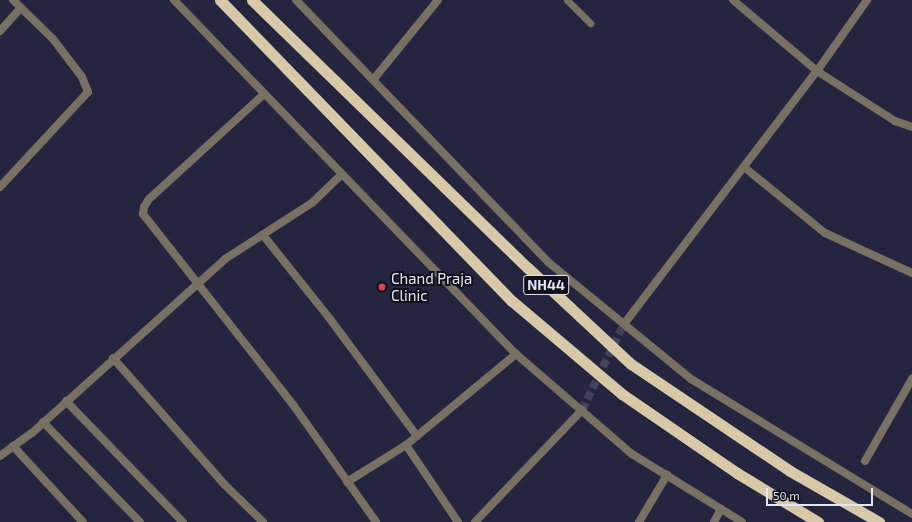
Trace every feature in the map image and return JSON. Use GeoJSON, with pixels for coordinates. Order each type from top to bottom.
{"type":"FeatureCollection","features":[{"type":"Feature","properties":{"kind":"highway","name":"NH44"},"geometry":{"type":"LineString","coordinates":[[220,0],[512,301],[622,394],[737,473],[818,522]]}},
{"type":"Feature","properties":{"kind":"highway","name":"NH44"},"geometry":{"type":"LineString","coordinates":[[252,0],[528,268],[631,364],[790,471],[879,522]]}},
{"type":"Feature","properties":{"kind":"street"},"geometry":{"type":"LineString","coordinates":[[0,187],[88,92],[82,77],[53,39],[13,0]]}},
{"type":"Feature","properties":{"kind":"street"},"geometry":{"type":"LineString","coordinates":[[174,0],[516,354],[632,454],[742,522]]}},
{"type":"Feature","properties":{"kind":"street"},"geometry":{"type":"LineString","coordinates":[[296,0],[548,262],[691,379],[912,514]]}},
{"type":"Feature","properties":{"kind":"street"},"geometry":{"type":"LineString","coordinates":[[373,80],[438,0]]}},
{"type":"Feature","properties":{"kind":"street"},"geometry":{"type":"LineString","coordinates":[[733,0],[817,71],[895,121],[912,127]]}},
{"type":"Feature","properties":{"kind":"street"},"geometry":{"type":"LineString","coordinates":[[624,324],[817,71],[867,0]]}},
{"type":"Feature","properties":{"kind":"street"},"geometry":{"type":"LineString","coordinates":[[0,31],[21,8]]}},
{"type":"Feature","properties":{"kind":"street"},"geometry":{"type":"LineString","coordinates":[[264,94],[144,207],[145,217],[294,406],[376,522]]}},
{"type":"Feature","properties":{"kind":"street"},"geometry":{"type":"LineString","coordinates":[[744,167],[825,234],[912,273]]}},
{"type":"Feature","properties":{"kind":"street"},"geometry":{"type":"LineString","coordinates":[[0,456],[43,422],[225,259],[312,204],[342,175]]}},
{"type":"Feature","properties":{"kind":"street"},"geometry":{"type":"LineString","coordinates":[[263,235],[330,319],[417,436]]}},
{"type":"Feature","properties":{"kind":"street"},"geometry":{"type":"LineString","coordinates":[[347,482],[406,445],[516,354]]}},
{"type":"Feature","properties":{"kind":"street"},"geometry":{"type":"LineString","coordinates":[[113,358],[225,485],[263,522]]}},
{"type":"Feature","properties":{"kind":"street"},"geometry":{"type":"LineString","coordinates":[[865,461],[912,379]]}},
{"type":"Feature","properties":{"kind":"street"},"geometry":{"type":"LineString","coordinates":[[66,401],[183,522]]}},
{"type":"Feature","properties":{"kind":"street"},"geometry":{"type":"LineString","coordinates":[[475,522],[582,410]]}},
{"type":"Feature","properties":{"kind":"street"},"geometry":{"type":"LineString","coordinates":[[43,422],[140,522]]}},
{"type":"Feature","properties":{"kind":"street"},"geometry":{"type":"LineString","coordinates":[[406,445],[458,522]]}},
{"type":"Feature","properties":{"kind":"street"},"geometry":{"type":"LineString","coordinates":[[13,446],[83,522]]}},
{"type":"Feature","properties":{"kind":"street"},"geometry":{"type":"LineString","coordinates":[[639,522],[666,475]]}},
{"type":"Feature","properties":{"kind":"street"},"geometry":{"type":"LineString","coordinates":[[714,522],[721,509]]}},
{"type":"Feature","properties":{"kind":"lane"},"geometry":{"type":"LineString","coordinates":[[567,0],[590,23]]}},
{"type":"Feature","properties":{"kind":"tunnel"},"geometry":{"type":"LineString","coordinates":[[582,410],[624,324]]}},
{"type":"Feature","properties":{"kind":"place","name":"Chand Praja Clinic"},"geometry":{"type":"Point","coordinates":[382,287]}}]}
